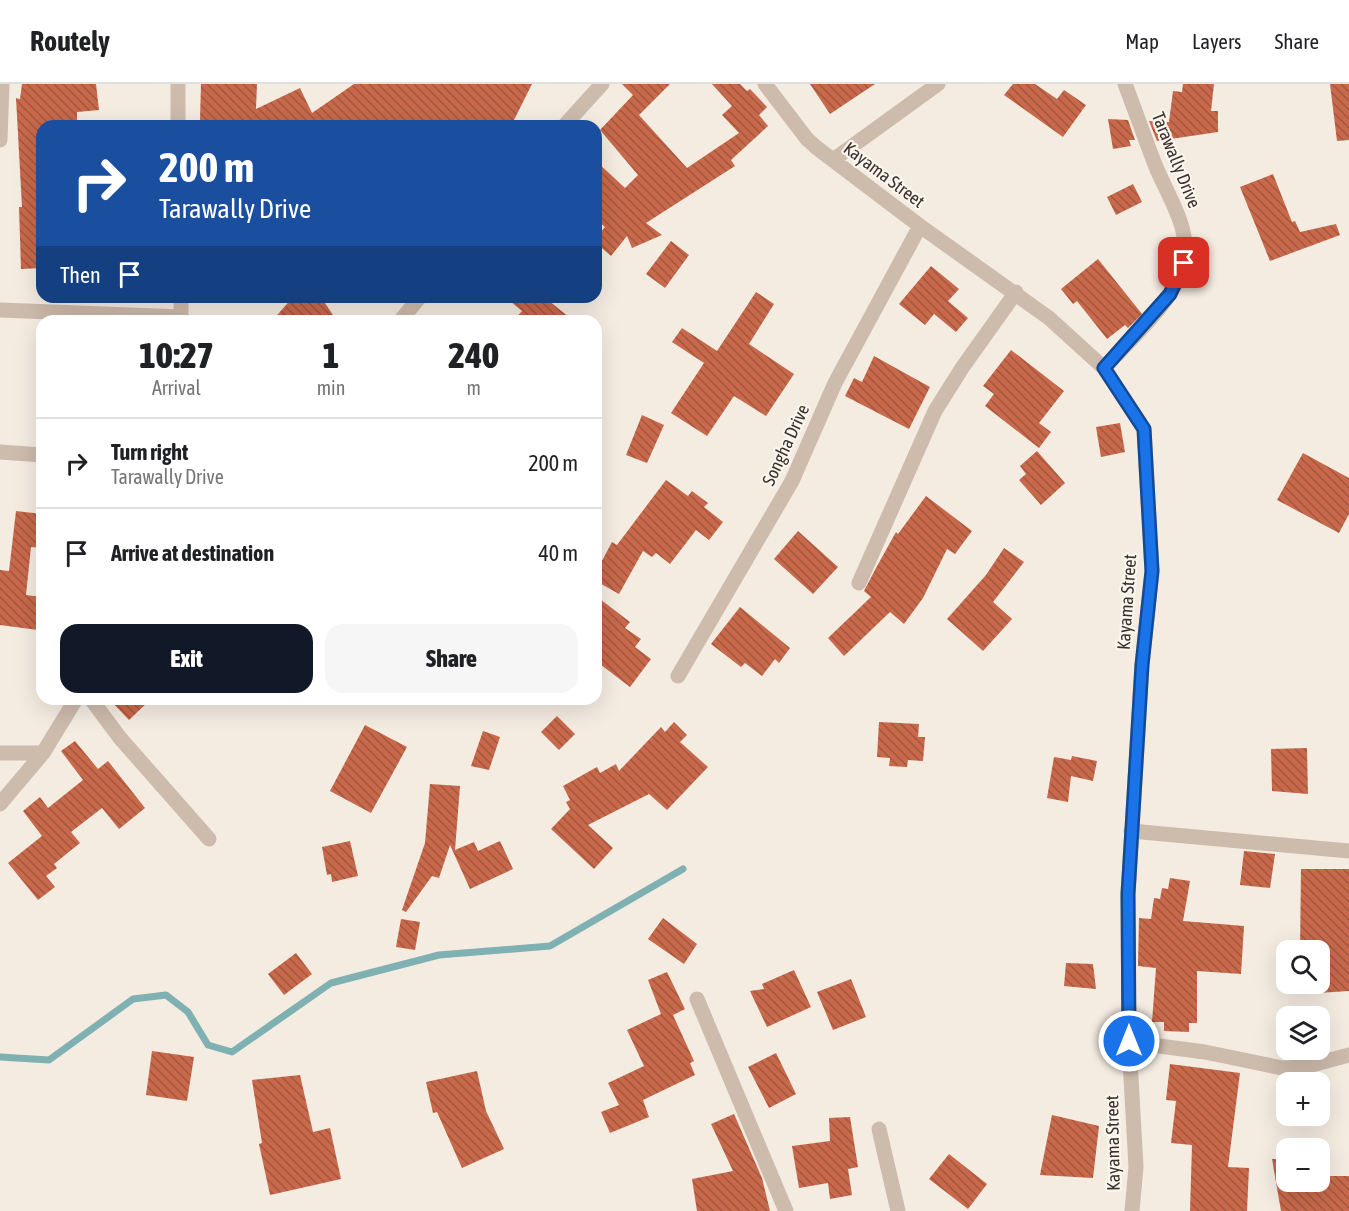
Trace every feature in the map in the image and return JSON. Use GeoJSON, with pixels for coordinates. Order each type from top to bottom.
{"type":"FeatureCollection","features":[{"type":"Feature","properties":{"kind":"street"},"geometry":{"type":"LineString","coordinates":[[0,140],[2,84]]}},
{"type":"Feature","properties":{"kind":"street"},"geometry":{"type":"LineString","coordinates":[[178,84],[178,120]]}},
{"type":"Feature","properties":{"kind":"street"},"geometry":{"type":"LineString","coordinates":[[569,120],[602,84]]}},
{"type":"Feature","properties":{"kind":"street","name":"Kayama Street"},"geometry":{"type":"LineString","coordinates":[[765,84],[812,144],[920,226],[1050,318],[1104,368],[1144,429],[1152,571],[1142,665],[1128,894],[1129,1041],[1136,1167],[1132,1211]]}},
{"type":"Feature","properties":{"kind":"street"},"geometry":{"type":"LineString","coordinates":[[833,160],[938,84]]}},
{"type":"Feature","properties":{"kind":"street","name":"Tarawally Drive"},"geometry":{"type":"LineString","coordinates":[[1104,368],[1170,294],[1184,263],[1185,240],[1178,214],[1155,164],[1125,84]]}},
{"type":"Feature","properties":{"kind":"street","name":"Songha Drive"},"geometry":{"type":"LineString","coordinates":[[678,676],[792,481],[835,383],[920,226]]}},
{"type":"Feature","properties":{"kind":"street"},"geometry":{"type":"LineString","coordinates":[[859,583],[935,411],[962,368],[1016,292]]}},
{"type":"Feature","properties":{"kind":"street"},"geometry":{"type":"LineString","coordinates":[[405,315],[415,303]]}},
{"type":"Feature","properties":{"kind":"street"},"geometry":{"type":"LineString","coordinates":[[0,309],[109,315]]}},
{"type":"Feature","properties":{"kind":"street"},"geometry":{"type":"LineString","coordinates":[[0,452],[36,455]]}},
{"type":"Feature","properties":{"kind":"street"},"geometry":{"type":"LineString","coordinates":[[0,804],[43,753],[72,705]]}},
{"type":"Feature","properties":{"kind":"street"},"geometry":{"type":"LineString","coordinates":[[95,705],[120,738],[209,839]]}},
{"type":"Feature","properties":{"kind":"street"},"geometry":{"type":"LineString","coordinates":[[0,753],[43,753]]}},
{"type":"Feature","properties":{"kind":"street"},"geometry":{"type":"LineString","coordinates":[[1131,831],[1349,851]]}},
{"type":"Feature","properties":{"kind":"street"},"geometry":{"type":"LineString","coordinates":[[697,999],[786,1211]]}},
{"type":"Feature","properties":{"kind":"street"},"geometry":{"type":"LineString","coordinates":[[1129,1041],[1205,1052],[1282,1068],[1304,1067],[1349,1055]]}},
{"type":"Feature","properties":{"kind":"street"},"geometry":{"type":"LineString","coordinates":[[879,1130],[898,1211]]}},
{"type":"Feature","properties":{"kind":"building"},"geometry":{"type":"Polygon","coordinates":[[[22,84],[96,84],[99,110],[77,112],[77,120],[36,120],[36,268],[21,269],[19,207],[22,207],[16,98],[20,99],[22,84]]]}},
{"type":"Feature","properties":{"kind":"building"},"geometry":{"type":"Polygon","coordinates":[[[201,84],[257,84],[256,109],[300,88],[312,113],[354,84],[532,84],[514,120],[200,120],[201,84]]]}},
{"type":"Feature","properties":{"kind":"building"},"geometry":{"type":"Polygon","coordinates":[[[622,84],[670,84],[639,115],[687,168],[739,133],[722,115],[732,106],[712,84],[740,84],[747,91],[750,89],[767,107],[759,115],[768,126],[731,160],[735,166],[646,223],[662,235],[632,248],[627,236],[611,256],[602,248],[602,231],[605,227],[602,224],[602,167],[625,188],[638,175],[602,132],[602,128],[633,95],[622,84]]]}},
{"type":"Feature","properties":{"kind":"building"},"geometry":{"type":"Polygon","coordinates":[[[810,84],[875,84],[830,114],[810,84]]]}},
{"type":"Feature","properties":{"kind":"building"},"geometry":{"type":"Polygon","coordinates":[[[1013,84],[1035,84],[1057,99],[1064,90],[1086,105],[1063,137],[1004,95],[1013,84]]]}},
{"type":"Feature","properties":{"kind":"building"},"geometry":{"type":"Polygon","coordinates":[[[1183,84],[1214,84],[1211,111],[1218,111],[1218,132],[1157,141],[1149,121],[1169,122],[1173,91],[1182,92],[1183,84]]]}},
{"type":"Feature","properties":{"kind":"building"},"geometry":{"type":"Polygon","coordinates":[[[1330,84],[1349,84],[1349,140],[1337,141],[1330,84]]]}},
{"type":"Feature","properties":{"kind":"building"},"geometry":{"type":"Polygon","coordinates":[[[1108,119],[1128,120],[1135,140],[1129,140],[1131,146],[1113,149],[1108,119]]]}},
{"type":"Feature","properties":{"kind":"building"},"geometry":{"type":"Polygon","coordinates":[[[1273,174],[1292,222],[1295,221],[1300,232],[1336,224],[1340,235],[1270,261],[1240,187],[1273,174]]]}},
{"type":"Feature","properties":{"kind":"building"},"geometry":{"type":"Polygon","coordinates":[[[1133,184],[1142,202],[1116,215],[1107,197],[1133,184]]]}},
{"type":"Feature","properties":{"kind":"building"},"geometry":{"type":"Polygon","coordinates":[[[671,241],[689,255],[665,288],[646,274],[671,241]]]}},
{"type":"Feature","properties":{"kind":"building"},"geometry":{"type":"Polygon","coordinates":[[[1098,259],[1142,314],[1128,328],[1125,325],[1107,339],[1077,301],[1073,304],[1061,289],[1098,259]]]}},
{"type":"Feature","properties":{"kind":"building"},"geometry":{"type":"Polygon","coordinates":[[[931,266],[959,289],[948,301],[968,318],[956,332],[934,314],[925,325],[899,304],[931,266]]]}},
{"type":"Feature","properties":{"kind":"building"},"geometry":{"type":"Polygon","coordinates":[[[756,292],[774,304],[749,344],[794,374],[766,416],[734,396],[707,436],[671,413],[704,363],[672,342],[682,328],[717,351],[756,292]]]}},
{"type":"Feature","properties":{"kind":"building"},"geometry":{"type":"Polygon","coordinates":[[[288,303],[325,303],[333,315],[277,315],[288,303]]]}},
{"type":"Feature","properties":{"kind":"building"},"geometry":{"type":"Polygon","coordinates":[[[512,303],[552,303],[566,315],[518,315],[522,311],[512,303]]]}},
{"type":"Feature","properties":{"kind":"building"},"geometry":{"type":"Polygon","coordinates":[[[1011,350],[1064,391],[1039,423],[1051,432],[1039,448],[985,406],[994,394],[983,386],[1011,350]]]}},
{"type":"Feature","properties":{"kind":"building"},"geometry":{"type":"Polygon","coordinates":[[[874,356],[930,387],[909,429],[845,396],[854,378],[862,382],[874,356]]]}},
{"type":"Feature","properties":{"kind":"building"},"geometry":{"type":"Polygon","coordinates":[[[642,415],[664,425],[647,463],[626,455],[642,415]]]}},
{"type":"Feature","properties":{"kind":"building"},"geometry":{"type":"Polygon","coordinates":[[[1120,423],[1125,452],[1101,457],[1096,427],[1120,423]]]}},
{"type":"Feature","properties":{"kind":"building"},"geometry":{"type":"Polygon","coordinates":[[[1037,451],[1065,483],[1041,505],[1019,480],[1026,474],[1020,466],[1037,451]]]}},
{"type":"Feature","properties":{"kind":"building"},"geometry":{"type":"Polygon","coordinates":[[[1303,453],[1349,478],[1349,514],[1339,533],[1277,500],[1303,453]]]}},
{"type":"Feature","properties":{"kind":"building"},"geometry":{"type":"Polygon","coordinates":[[[666,480],[688,496],[692,491],[708,503],[704,507],[723,522],[709,540],[696,530],[670,564],[656,553],[652,557],[643,551],[619,594],[602,584],[602,561],[612,542],[617,545],[666,480]]]}},
{"type":"Feature","properties":{"kind":"building"},"geometry":{"type":"Polygon","coordinates":[[[926,496],[972,531],[955,554],[947,549],[923,598],[904,624],[890,612],[844,656],[828,638],[871,597],[864,591],[876,568],[896,532],[898,534],[926,496]]]}},
{"type":"Feature","properties":{"kind":"building"},"geometry":{"type":"Polygon","coordinates":[[[16,511],[36,513],[36,547],[31,547],[26,595],[36,596],[36,630],[0,625],[0,570],[9,571],[16,511]]]}},
{"type":"Feature","properties":{"kind":"building"},"geometry":{"type":"Polygon","coordinates":[[[798,531],[838,567],[813,594],[774,559],[798,531]]]}},
{"type":"Feature","properties":{"kind":"building"},"geometry":{"type":"Polygon","coordinates":[[[1004,548],[1024,562],[993,602],[1012,619],[983,651],[947,619],[986,575],[1004,548]]]}},
{"type":"Feature","properties":{"kind":"building"},"geometry":{"type":"Polygon","coordinates":[[[602,601],[630,622],[625,628],[641,639],[635,647],[651,659],[630,687],[602,666],[602,601]]]}},
{"type":"Feature","properties":{"kind":"building"},"geometry":{"type":"Polygon","coordinates":[[[740,607],[790,648],[779,663],[775,659],[762,676],[745,663],[741,667],[711,644],[740,607]]]}},
{"type":"Feature","properties":{"kind":"building"},"geometry":{"type":"Polygon","coordinates":[[[115,705],[145,705],[129,720],[115,705]]]}},
{"type":"Feature","properties":{"kind":"building"},"geometry":{"type":"Polygon","coordinates":[[[557,716],[575,734],[559,750],[541,732],[557,716]]]}},
{"type":"Feature","properties":{"kind":"building"},"geometry":{"type":"Polygon","coordinates":[[[674,722],[687,735],[680,742],[708,767],[667,810],[649,794],[588,825],[613,848],[594,869],[551,829],[570,809],[566,802],[570,800],[563,786],[597,767],[600,773],[616,764],[619,771],[661,727],[665,732],[674,722]]]}},
{"type":"Feature","properties":{"kind":"building"},"geometry":{"type":"Polygon","coordinates":[[[879,722],[919,724],[918,737],[925,737],[923,761],[908,760],[907,767],[889,766],[890,758],[877,757],[879,722]]]}},
{"type":"Feature","properties":{"kind":"building"},"geometry":{"type":"Polygon","coordinates":[[[365,725],[407,747],[371,813],[330,791],[365,725]]]}},
{"type":"Feature","properties":{"kind":"building"},"geometry":{"type":"Polygon","coordinates":[[[483,731],[500,737],[489,770],[471,766],[483,731]]]}},
{"type":"Feature","properties":{"kind":"building"},"geometry":{"type":"Polygon","coordinates":[[[75,741],[98,769],[108,761],[145,808],[119,829],[102,808],[71,832],[80,843],[54,864],[57,868],[46,876],[55,887],[38,900],[8,863],[42,836],[23,811],[40,797],[48,808],[83,780],[61,751],[75,741]]]}},
{"type":"Feature","properties":{"kind":"building"},"geometry":{"type":"Polygon","coordinates":[[[1307,748],[1308,794],[1272,791],[1271,749],[1307,748]]]}},
{"type":"Feature","properties":{"kind":"building"},"geometry":{"type":"Polygon","coordinates":[[[1072,756],[1097,761],[1093,781],[1071,776],[1068,802],[1047,798],[1054,757],[1071,760],[1072,756]]]}},
{"type":"Feature","properties":{"kind":"building"},"geometry":{"type":"Polygon","coordinates":[[[430,784],[460,786],[455,850],[474,842],[478,851],[500,841],[513,869],[470,889],[450,845],[439,878],[432,876],[406,912],[402,910],[425,843],[430,784]]]}},
{"type":"Feature","properties":{"kind":"building"},"geometry":{"type":"Polygon","coordinates":[[[350,841],[358,876],[332,882],[331,874],[327,875],[322,847],[350,841]]]}},
{"type":"Feature","properties":{"kind":"building"},"geometry":{"type":"Polygon","coordinates":[[[1244,851],[1275,854],[1270,888],[1240,885],[1244,851]]]}},
{"type":"Feature","properties":{"kind":"building"},"geometry":{"type":"Polygon","coordinates":[[[1301,869],[1349,869],[1349,991],[1330,992],[1330,940],[1300,940],[1301,869]]]}},
{"type":"Feature","properties":{"kind":"building"},"geometry":{"type":"Polygon","coordinates":[[[1170,878],[1190,881],[1183,921],[1244,926],[1241,974],[1197,971],[1197,1023],[1189,1023],[1189,1032],[1164,1031],[1164,1022],[1152,1022],[1156,968],[1138,966],[1139,918],[1151,919],[1154,898],[1160,899],[1162,888],[1168,889],[1170,878]]]}},
{"type":"Feature","properties":{"kind":"building"},"geometry":{"type":"Polygon","coordinates":[[[663,918],[697,944],[684,964],[648,939],[663,918]]]}},
{"type":"Feature","properties":{"kind":"building"},"geometry":{"type":"Polygon","coordinates":[[[401,919],[420,922],[415,950],[396,947],[401,919]]]}},
{"type":"Feature","properties":{"kind":"building"},"geometry":{"type":"Polygon","coordinates":[[[296,953],[312,974],[284,995],[268,974],[296,953]]]}},
{"type":"Feature","properties":{"kind":"building"},"geometry":{"type":"Polygon","coordinates":[[[1066,963],[1093,964],[1096,989],[1064,986],[1066,963]]]}},
{"type":"Feature","properties":{"kind":"building"},"geometry":{"type":"Polygon","coordinates":[[[794,970],[811,1007],[767,1027],[750,991],[764,989],[762,984],[794,970]]]}},
{"type":"Feature","properties":{"kind":"building"},"geometry":{"type":"Polygon","coordinates":[[[667,972],[685,1009],[673,1015],[694,1061],[690,1063],[695,1075],[643,1100],[649,1117],[610,1133],[601,1112],[619,1105],[608,1083],[644,1066],[627,1030],[661,1014],[648,980],[667,972]]]}},
{"type":"Feature","properties":{"kind":"building"},"geometry":{"type":"Polygon","coordinates":[[[851,979],[866,1017],[833,1030],[817,992],[851,979]]]}},
{"type":"Feature","properties":{"kind":"building"},"geometry":{"type":"Polygon","coordinates":[[[152,1051],[194,1057],[187,1101],[146,1095],[152,1051]]]}},
{"type":"Feature","properties":{"kind":"building"},"geometry":{"type":"Polygon","coordinates":[[[776,1053],[796,1094],[769,1108],[748,1067],[776,1053]]]}},
{"type":"Feature","properties":{"kind":"building"},"geometry":{"type":"Polygon","coordinates":[[[1170,1064],[1240,1073],[1228,1167],[1249,1168],[1247,1211],[1190,1211],[1192,1145],[1171,1143],[1176,1101],[1166,1100],[1170,1064]]]}},
{"type":"Feature","properties":{"kind":"building"},"geometry":{"type":"Polygon","coordinates":[[[477,1071],[486,1111],[504,1149],[462,1168],[437,1112],[433,1113],[426,1082],[477,1071]]]}},
{"type":"Feature","properties":{"kind":"building"},"geometry":{"type":"Polygon","coordinates":[[[300,1075],[313,1132],[330,1128],[341,1179],[270,1195],[259,1144],[262,1143],[252,1080],[300,1075]]]}},
{"type":"Feature","properties":{"kind":"building"},"geometry":{"type":"Polygon","coordinates":[[[734,1114],[762,1178],[770,1211],[697,1211],[692,1179],[733,1171],[711,1124],[734,1114]]]}},
{"type":"Feature","properties":{"kind":"building"},"geometry":{"type":"Polygon","coordinates":[[[1052,1115],[1099,1126],[1093,1178],[1040,1175],[1052,1115]]]}},
{"type":"Feature","properties":{"kind":"building"},"geometry":{"type":"Polygon","coordinates":[[[850,1117],[858,1167],[848,1169],[852,1195],[830,1199],[828,1183],[799,1188],[792,1146],[830,1141],[829,1118],[850,1117]]]}},
{"type":"Feature","properties":{"kind":"building"},"geometry":{"type":"Polygon","coordinates":[[[949,1154],[987,1184],[968,1209],[929,1179],[949,1154]]]}},
{"type":"Feature","properties":{"kind":"building"},"geometry":{"type":"Polygon","coordinates":[[[1272,1159],[1276,1159],[1276,1182],[1272,1159]]]}},
{"type":"Feature","properties":{"kind":"building"},"geometry":{"type":"Polygon","coordinates":[[[1330,1176],[1349,1176],[1349,1211],[1281,1211],[1278,1192],[1330,1192],[1330,1176]]]}},
{"type":"Feature","properties":{"kind":"waterway"},"geometry":{"type":"LineString","coordinates":[[0,1057],[49,1060],[133,999],[166,995],[188,1012],[208,1045],[232,1052],[331,983],[439,955],[550,946],[683,869]]}},
{"type":"Feature","properties":{"kind":"route"},"geometry":{"type":"LineString","coordinates":[[1129,1041],[1128,894],[1131,831],[1142,665],[1152,571],[1144,429],[1104,368],[1170,294],[1184,263]]}}]}
